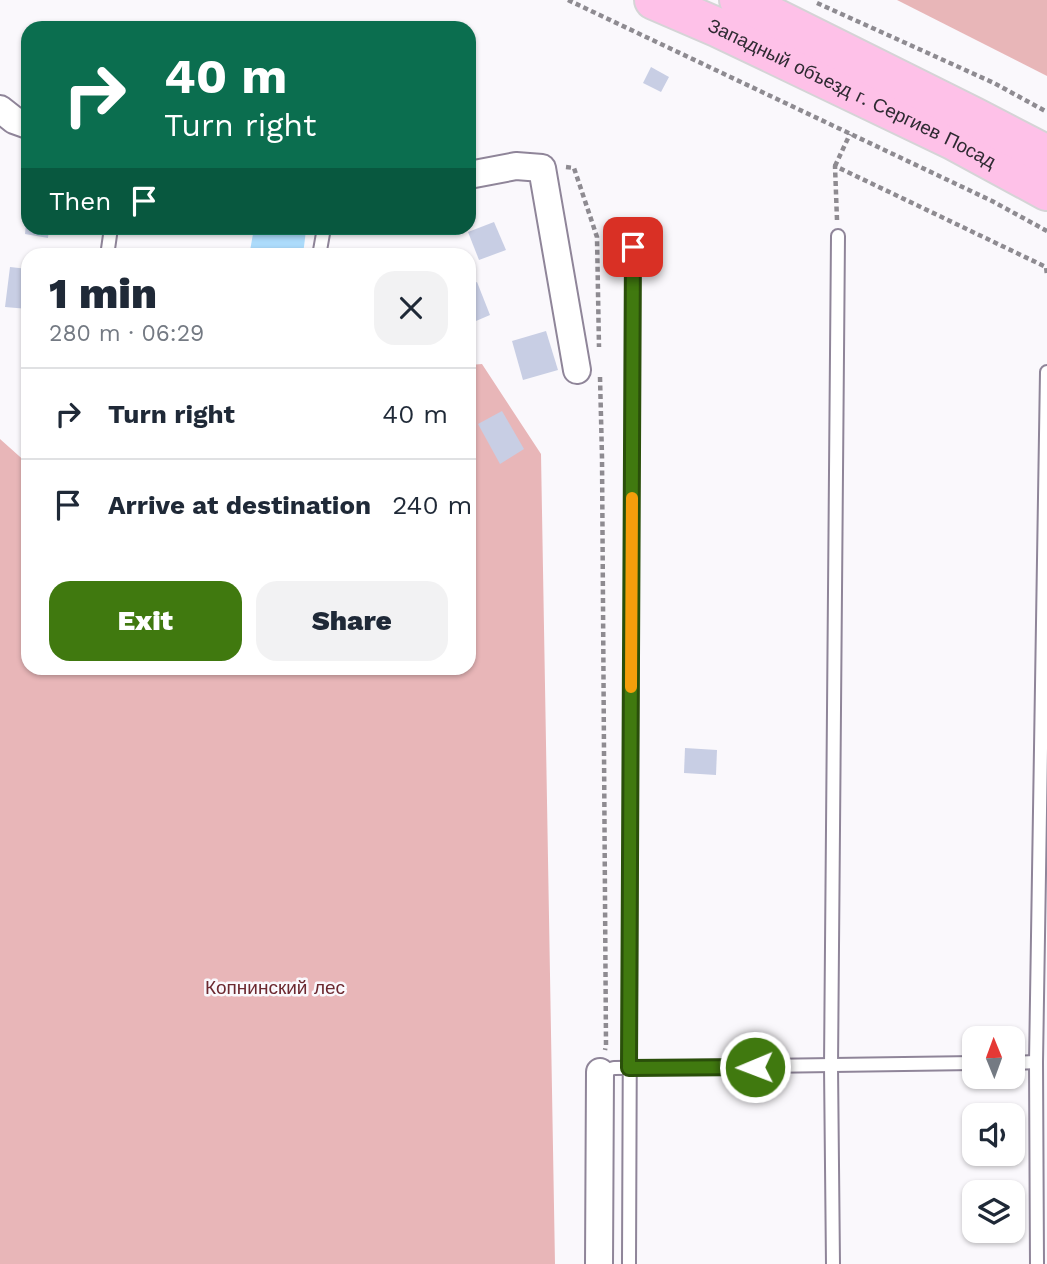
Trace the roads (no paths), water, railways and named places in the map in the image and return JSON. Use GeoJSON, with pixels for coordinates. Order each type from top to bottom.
{"type":"FeatureCollection","features":[{"type":"Feature","properties":{"kind":"main road","name":"Западный объезд г. Сергиев Посад"},"geometry":{"type":"LineString","coordinates":[[654,0],[719,28],[953,140],[1047,191]]}},
{"type":"Feature","properties":{"kind":"main road","name":"Западный объезд г. Сергиев Посад"},"geometry":{"type":"LineString","coordinates":[[738,0],[1047,155]]}},
{"type":"Feature","properties":{"kind":"street"},"geometry":{"type":"LineString","coordinates":[[0,109],[21,122]]}},
{"type":"Feature","properties":{"kind":"street"},"geometry":{"type":"LineString","coordinates":[[476,174],[516,166],[542,168],[589,372]]}},
{"type":"Feature","properties":{"kind":"street"},"geometry":{"type":"LineString","coordinates":[[598,1264],[600,1072]]}},
{"type":"Feature","properties":{"kind":"lane"},"geometry":{"type":"LineString","coordinates":[[833,1264],[831,1066],[838,236]]}},
{"type":"Feature","properties":{"kind":"lane"},"geometry":{"type":"LineString","coordinates":[[629,1264],[633,247]]}},
{"type":"Feature","properties":{"kind":"lane"},"geometry":{"type":"LineString","coordinates":[[1037,1264],[1036,1062],[1047,372]]}},
{"type":"Feature","properties":{"kind":"lane"},"geometry":{"type":"LineString","coordinates":[[1026,1062],[1036,1062]]}},
{"type":"Feature","properties":{"kind":"lane"},"geometry":{"type":"LineString","coordinates":[[600,1072],[614,1068],[962,1063]]}},
{"type":"Feature","properties":{"kind":"water"},"geometry":{"type":"Polygon","coordinates":[[[253,235],[305,235],[304,248],[251,248],[253,235]]]}},
{"type":"Feature","properties":{"kind":"park label","name":"Копнинский лес"},"geometry":{"type":"Point","coordinates":[275,987]}}]}
